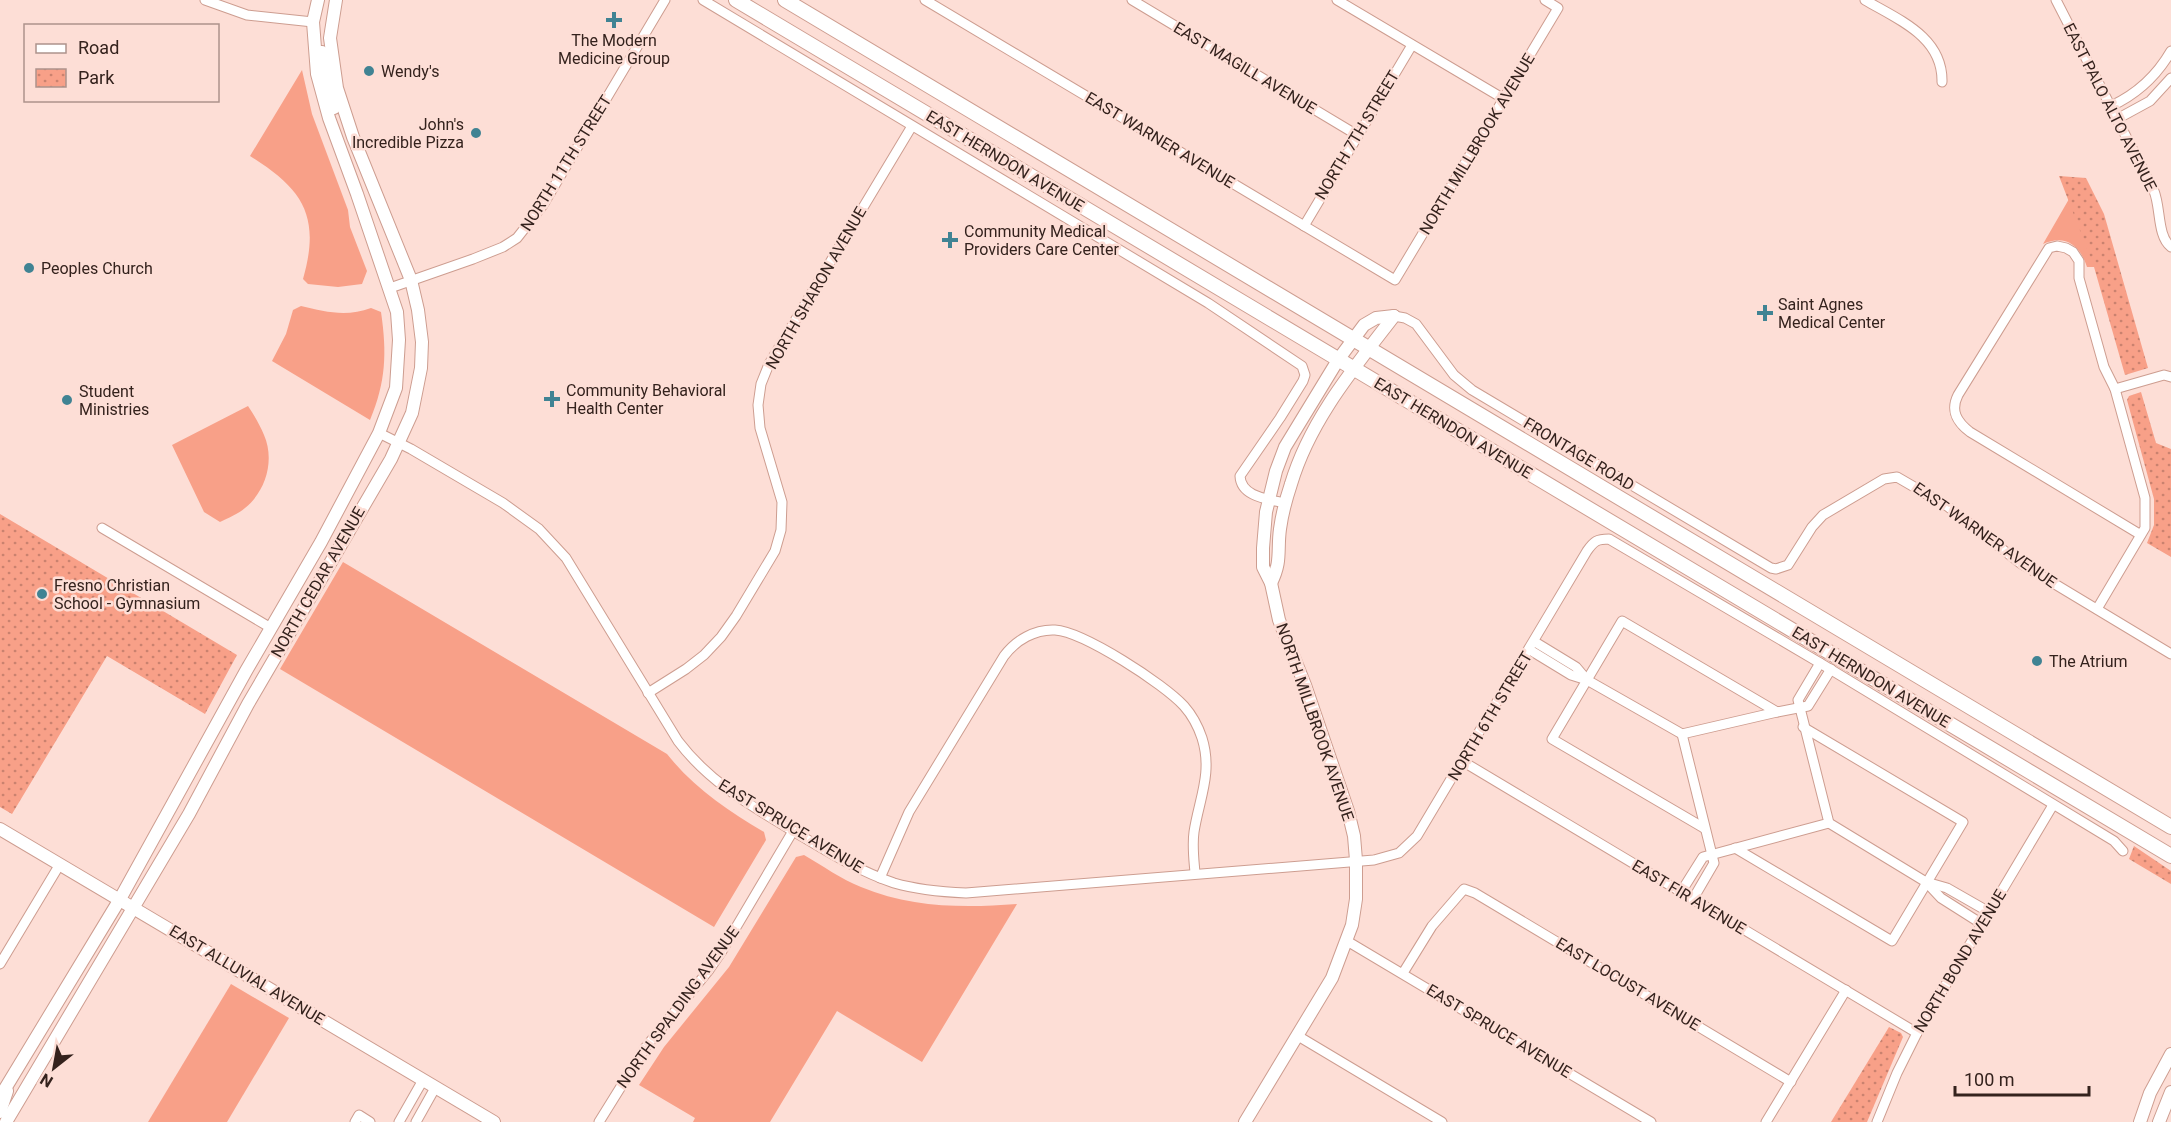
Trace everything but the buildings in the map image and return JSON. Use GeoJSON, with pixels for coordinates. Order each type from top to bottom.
{"type":"FeatureCollection","features":[{"type":"Feature","properties":{"kind":"main road","name":"NORTH CEDAR AVENUE"},"geometry":{"type":"LineString","coordinates":[[0,1097],[120,899],[321,542],[379,433],[396,388],[399,366],[397,312],[322,97],[314,57],[313,22],[318,0]]}},
{"type":"Feature","properties":{"kind":"main road"},"geometry":{"type":"LineString","coordinates":[[326,0],[324,14],[331,23]]}},
{"type":"Feature","properties":{"kind":"main road","name":"NORTH CEDAR AVENUE"},"geometry":{"type":"LineString","coordinates":[[6,1122],[189,814],[248,704],[399,443],[412,413],[421,368],[421,329],[411,280],[341,104],[333,71],[330,38],[336,0]]}},
{"type":"Feature","properties":{"kind":"main road","name":"EAST HERNDON AVENUE"},"geometry":{"type":"LineString","coordinates":[[736,0],[2171,856]]}},
{"type":"Feature","properties":{"kind":"main road","name":"EAST HERNDON AVENUE"},"geometry":{"type":"LineString","coordinates":[[785,0],[1368,350],[2171,827]]}},
{"type":"Feature","properties":{"kind":"main road"},"geometry":{"type":"LineString","coordinates":[[313,22],[317,24],[321,32],[325,74],[335,110],[353,137]]}},
{"type":"Feature","properties":{"kind":"main road","name":"NORTH MILLBROOK AVENUE"},"geometry":{"type":"LineString","coordinates":[[1245,1122],[1332,978],[1352,925],[1356,899],[1356,860],[1348,811],[1305,685],[1279,620],[1271,583],[1263,567],[1264,529],[1269,500],[1285,447],[1338,360],[1370,320],[1381,316],[1394,316]]}},
{"type":"Feature","properties":{"kind":"main road","name":"NORTH MILLBROOK AVENUE"},"geometry":{"type":"LineString","coordinates":[[1271,583],[1279,567],[1280,529],[1285,503],[1307,442],[1353,369],[1394,316]]}},
{"type":"Feature","properties":{"kind":"main road"},"geometry":{"type":"LineString","coordinates":[[248,704],[245,701],[245,691],[272,642],[271,628]]}},
{"type":"Feature","properties":{"kind":"main road","name":"EAST ALLUVIAL AVENUE"},"geometry":{"type":"LineString","coordinates":[[0,829],[494,1122]]}},
{"type":"Feature","properties":{"kind":"main road"},"geometry":{"type":"LineString","coordinates":[[2140,1122],[2150,1093],[2171,1054]]}},
{"type":"Feature","properties":{"kind":"main road"},"geometry":{"type":"LineString","coordinates":[[0,1112],[13,1076]]}},
{"type":"Feature","properties":{"kind":"main road"},"geometry":{"type":"LineString","coordinates":[[2159,1122],[2171,1092]]}},
{"type":"Feature","properties":{"kind":"main road"},"geometry":{"type":"LineString","coordinates":[[2148,1122],[2154,1102],[2150,1093]]}},
{"type":"Feature","properties":{"kind":"street"},"geometry":{"type":"LineString","coordinates":[[205,0],[247,15],[313,22]]}},
{"type":"Feature","properties":{"kind":"street","name":"NORTH 11TH STREET"},"geometry":{"type":"LineString","coordinates":[[390,288],[503,247],[522,233],[543,205],[665,0]]}},
{"type":"Feature","properties":{"kind":"street"},"geometry":{"type":"LineString","coordinates":[[703,0],[1208,303],[1302,366],[1305,375],[1303,381],[1240,476],[1242,486],[1247,492],[1285,503]]}},
{"type":"Feature","properties":{"kind":"street","name":"EAST WARNER AVENUE"},"geometry":{"type":"LineString","coordinates":[[925,0],[1395,280]]}},
{"type":"Feature","properties":{"kind":"street","name":"EAST MAGILL AVENUE"},"geometry":{"type":"LineString","coordinates":[[1132,0],[1357,135]]}},
{"type":"Feature","properties":{"kind":"street"},"geometry":{"type":"LineString","coordinates":[[1337,0],[1504,99]]}},
{"type":"Feature","properties":{"kind":"street","name":"NORTH MILLBROOK AVENUE"},"geometry":{"type":"LineString","coordinates":[[1395,280],[1558,8],[1545,0]]}},
{"type":"Feature","properties":{"kind":"street"},"geometry":{"type":"LineString","coordinates":[[1865,0],[1908,26],[1932,47],[1942,69],[1942,82]]}},
{"type":"Feature","properties":{"kind":"street","name":"EAST PALO ALTO AVENUE"},"geometry":{"type":"LineString","coordinates":[[2056,0],[2154,191],[2160,208],[2162,234],[2166,243],[2171,247]]}},
{"type":"Feature","properties":{"kind":"street","name":"NORTH 7TH STREET"},"geometry":{"type":"LineString","coordinates":[[1304,226],[1412,45]]}},
{"type":"Feature","properties":{"kind":"street"},"geometry":{"type":"LineString","coordinates":[[2111,106],[2142,88],[2155,75],[2171,51]]}},
{"type":"Feature","properties":{"kind":"street"},"geometry":{"type":"LineString","coordinates":[[2117,119],[2150,101],[2171,78]]}},
{"type":"Feature","properties":{"kind":"street","name":"NORTH SHARON AVENUE"},"geometry":{"type":"LineString","coordinates":[[648,693],[704,655],[721,636],[736,616],[775,551],[781,530],[782,502],[760,428],[758,405],[761,384],[769,364],[912,126]]}},
{"type":"Feature","properties":{"kind":"street"},"geometry":{"type":"LineString","coordinates":[[2097,609],[2141,535],[2146,518],[2145,498],[2115,389],[2105,370],[2079,278],[2079,261],[2073,252],[2066,248],[2057,246],[2049,248],[2044,252],[1958,395],[1954,405],[1955,413],[1962,426],[1970,432],[2141,535]]}},
{"type":"Feature","properties":{"kind":"street","name":"FRONTAGE ROAD"},"geometry":{"type":"LineString","coordinates":[[1394,316],[1405,318],[1416,324],[1454,375],[1472,390],[1760,562],[1771,568],[1782,568]]}},
{"type":"Feature","properties":{"kind":"street"},"geometry":{"type":"LineString","coordinates":[[2115,389],[2164,375],[2171,376]]}},
{"type":"Feature","properties":{"kind":"street","name":"EAST SPRUCE AVENUE"},"geometry":{"type":"LineString","coordinates":[[379,433],[520,513],[539,529],[566,558],[678,741],[704,770],[729,791],[794,831],[880,878],[915,888],[966,893],[1356,860]]}},
{"type":"Feature","properties":{"kind":"street","name":"EAST WARNER AVENUE"},"geometry":{"type":"LineString","coordinates":[[1782,568],[1788,565],[1815,523],[1823,515],[1893,476],[1936,499],[2017,561],[2171,654]]}},
{"type":"Feature","properties":{"kind":"street"},"geometry":{"type":"LineString","coordinates":[[102,528],[271,628]]}},
{"type":"Feature","properties":{"kind":"street","name":"NORTH 6TH STREET"},"geometry":{"type":"LineString","coordinates":[[1356,860],[1390,857],[1410,845],[1417,836],[1587,551],[1599,539],[1610,539],[1820,663]]}},
{"type":"Feature","properties":{"kind":"street"},"geometry":{"type":"LineString","coordinates":[[1704,828],[1552,739],[1622,621],[1777,712]]}},
{"type":"Feature","properties":{"kind":"street"},"geometry":{"type":"LineString","coordinates":[[880,878],[909,812],[1004,656],[1023,638],[1054,630],[1083,638],[1156,682],[1179,701],[1194,720],[1202,738],[1206,768],[1193,841],[1195,873]]}},
{"type":"Feature","properties":{"kind":"street"},"geometry":{"type":"LineString","coordinates":[[1532,646],[1571,675],[1587,680],[1682,734],[1808,706],[1831,669]]}},
{"type":"Feature","properties":{"kind":"street"},"geometry":{"type":"LineString","coordinates":[[1989,912],[1947,888],[1926,882],[1829,823],[1798,700],[1820,663],[2114,842],[2122,851]]}},
{"type":"Feature","properties":{"kind":"street"},"geometry":{"type":"LineString","coordinates":[[1735,848],[1892,941],[1963,822],[1803,727]]}},
{"type":"Feature","properties":{"kind":"street"},"geometry":{"type":"LineString","coordinates":[[1682,734],[1714,863],[1693,899]]}},
{"type":"Feature","properties":{"kind":"street","name":"EAST FIR AVENUE"},"geometry":{"type":"LineString","coordinates":[[1462,761],[1917,1032]]}},
{"type":"Feature","properties":{"kind":"street","name":"NORTH BOND AVENUE"},"geometry":{"type":"LineString","coordinates":[[1877,1122],[1917,1032],[2053,805]]}},
{"type":"Feature","properties":{"kind":"street"},"geometry":{"type":"LineString","coordinates":[[1681,892],[1703,856],[1829,823]]}},
{"type":"Feature","properties":{"kind":"street","name":"NORTH SPALDING AVENUE"},"geometry":{"type":"LineString","coordinates":[[599,1122],[645,1048],[722,951],[794,831]]}},
{"type":"Feature","properties":{"kind":"street"},"geometry":{"type":"LineString","coordinates":[[0,964],[60,864]]}},
{"type":"Feature","properties":{"kind":"street"},"geometry":{"type":"LineString","coordinates":[[1926,882],[1941,898],[1982,924]]}},
{"type":"Feature","properties":{"kind":"street","name":"EAST LOCUST AVENUE"},"geometry":{"type":"LineString","coordinates":[[1403,973],[1432,926],[1464,888],[1791,1082]]}},
{"type":"Feature","properties":{"kind":"street","name":"EAST SPRUCE AVENUE"},"geometry":{"type":"LineString","coordinates":[[1347,940],[1651,1122]]}},
{"type":"Feature","properties":{"kind":"street"},"geometry":{"type":"LineString","coordinates":[[1766,1122],[1846,990]]}},
{"type":"Feature","properties":{"kind":"street"},"geometry":{"type":"LineString","coordinates":[[1298,1036],[1442,1122]]}},
{"type":"Feature","properties":{"kind":"street"},"geometry":{"type":"LineString","coordinates":[[399,1122],[423,1080]]}},
{"type":"Feature","properties":{"kind":"street"},"geometry":{"type":"LineString","coordinates":[[416,1122],[435,1088]]}},
{"type":"Feature","properties":{"kind":"street"},"geometry":{"type":"LineString","coordinates":[[357,1119],[370,1122]]}},
{"type":"Feature","properties":{"kind":"green space"},"geometry":{"type":"Polygon","coordinates":[[[302,70],[312,114],[348,210],[350,227],[367,271],[362,284],[338,287],[308,284],[303,279],[310,238],[303,206],[283,180],[250,156],[302,70]]]}},
{"type":"Feature","properties":{"kind":"green space"},"geometry":{"type":"Polygon","coordinates":[[[2059,176],[2086,178],[2104,214],[2148,368],[2125,375],[2094,267],[2059,176]]]}},
{"type":"Feature","properties":{"kind":"green space"},"geometry":{"type":"Polygon","coordinates":[[[2069,199],[2095,267],[2087,267],[2076,247],[2065,241],[2058,240],[2043,244],[2069,199]]]}},
{"type":"Feature","properties":{"kind":"green space"},"geometry":{"type":"Polygon","coordinates":[[[301,306],[336,313],[371,308],[381,312],[384,367],[379,393],[370,420],[272,361],[286,334],[293,310],[301,306]]]}},
{"type":"Feature","properties":{"kind":"green space"},"geometry":{"type":"Polygon","coordinates":[[[2141,392],[2156,443],[2171,449],[2171,557],[2147,543],[2154,525],[2154,499],[2127,400],[2129,396],[2141,392]]]}},
{"type":"Feature","properties":{"kind":"green space"},"geometry":{"type":"Polygon","coordinates":[[[248,406],[261,428],[267,445],[269,455],[266,474],[263,484],[252,501],[239,512],[220,522],[204,512],[172,445],[248,406]]]}},
{"type":"Feature","properties":{"kind":"green space"},"geometry":{"type":"Polygon","coordinates":[[[0,514],[237,655],[205,714],[107,656],[12,814],[0,807],[0,514]]]}},
{"type":"Feature","properties":{"kind":"green space"},"geometry":{"type":"Polygon","coordinates":[[[343,562],[667,754],[712,798],[764,832],[766,840],[714,927],[280,669],[343,562]]]}},
{"type":"Feature","properties":{"kind":"green space"},"geometry":{"type":"Polygon","coordinates":[[[2134,846],[2171,871],[2171,884],[2129,859],[2134,846]]]}},
{"type":"Feature","properties":{"kind":"green space"},"geometry":{"type":"Polygon","coordinates":[[[804,855],[854,884],[899,899],[958,906],[1017,904],[922,1062],[837,1011],[770,1122],[693,1122],[695,1118],[639,1085],[664,1047],[729,967],[796,857],[804,855]]]}},
{"type":"Feature","properties":{"kind":"green space"},"geometry":{"type":"Polygon","coordinates":[[[231,984],[289,1018],[227,1122],[148,1122],[231,984]]]}},
{"type":"Feature","properties":{"kind":"green space"},"geometry":{"type":"Polygon","coordinates":[[[1889,1027],[1901,1033],[1903,1037],[1867,1122],[1831,1122],[1889,1027]]]}},
{"type":"Feature","properties":{"kind":"place","name":"The Modern Medicine Group"},"geometry":{"type":"Point","coordinates":[614,20]}},
{"type":"Feature","properties":{"kind":"place","name":"Wendy's"},"geometry":{"type":"Point","coordinates":[369,71]}},
{"type":"Feature","properties":{"kind":"place","name":"John's Incredible Pizza"},"geometry":{"type":"Point","coordinates":[476,133]}},
{"type":"Feature","properties":{"kind":"place","name":"Community Medical Providers Care Center"},"geometry":{"type":"Point","coordinates":[950,240]}},
{"type":"Feature","properties":{"kind":"place","name":"Peoples Church"},"geometry":{"type":"Point","coordinates":[29,268]}},
{"type":"Feature","properties":{"kind":"place","name":"Saint Agnes Medical Center"},"geometry":{"type":"Point","coordinates":[1765,313]}},
{"type":"Feature","properties":{"kind":"place","name":"Community Behavioral Health Center"},"geometry":{"type":"Point","coordinates":[552,399]}},
{"type":"Feature","properties":{"kind":"place","name":"Student Ministries"},"geometry":{"type":"Point","coordinates":[67,400]}},
{"type":"Feature","properties":{"kind":"place","name":"Fresno Christian School - Gymnasium"},"geometry":{"type":"Point","coordinates":[42,594]}},
{"type":"Feature","properties":{"kind":"place","name":"The Atrium"},"geometry":{"type":"Point","coordinates":[2037,661]}}]}
